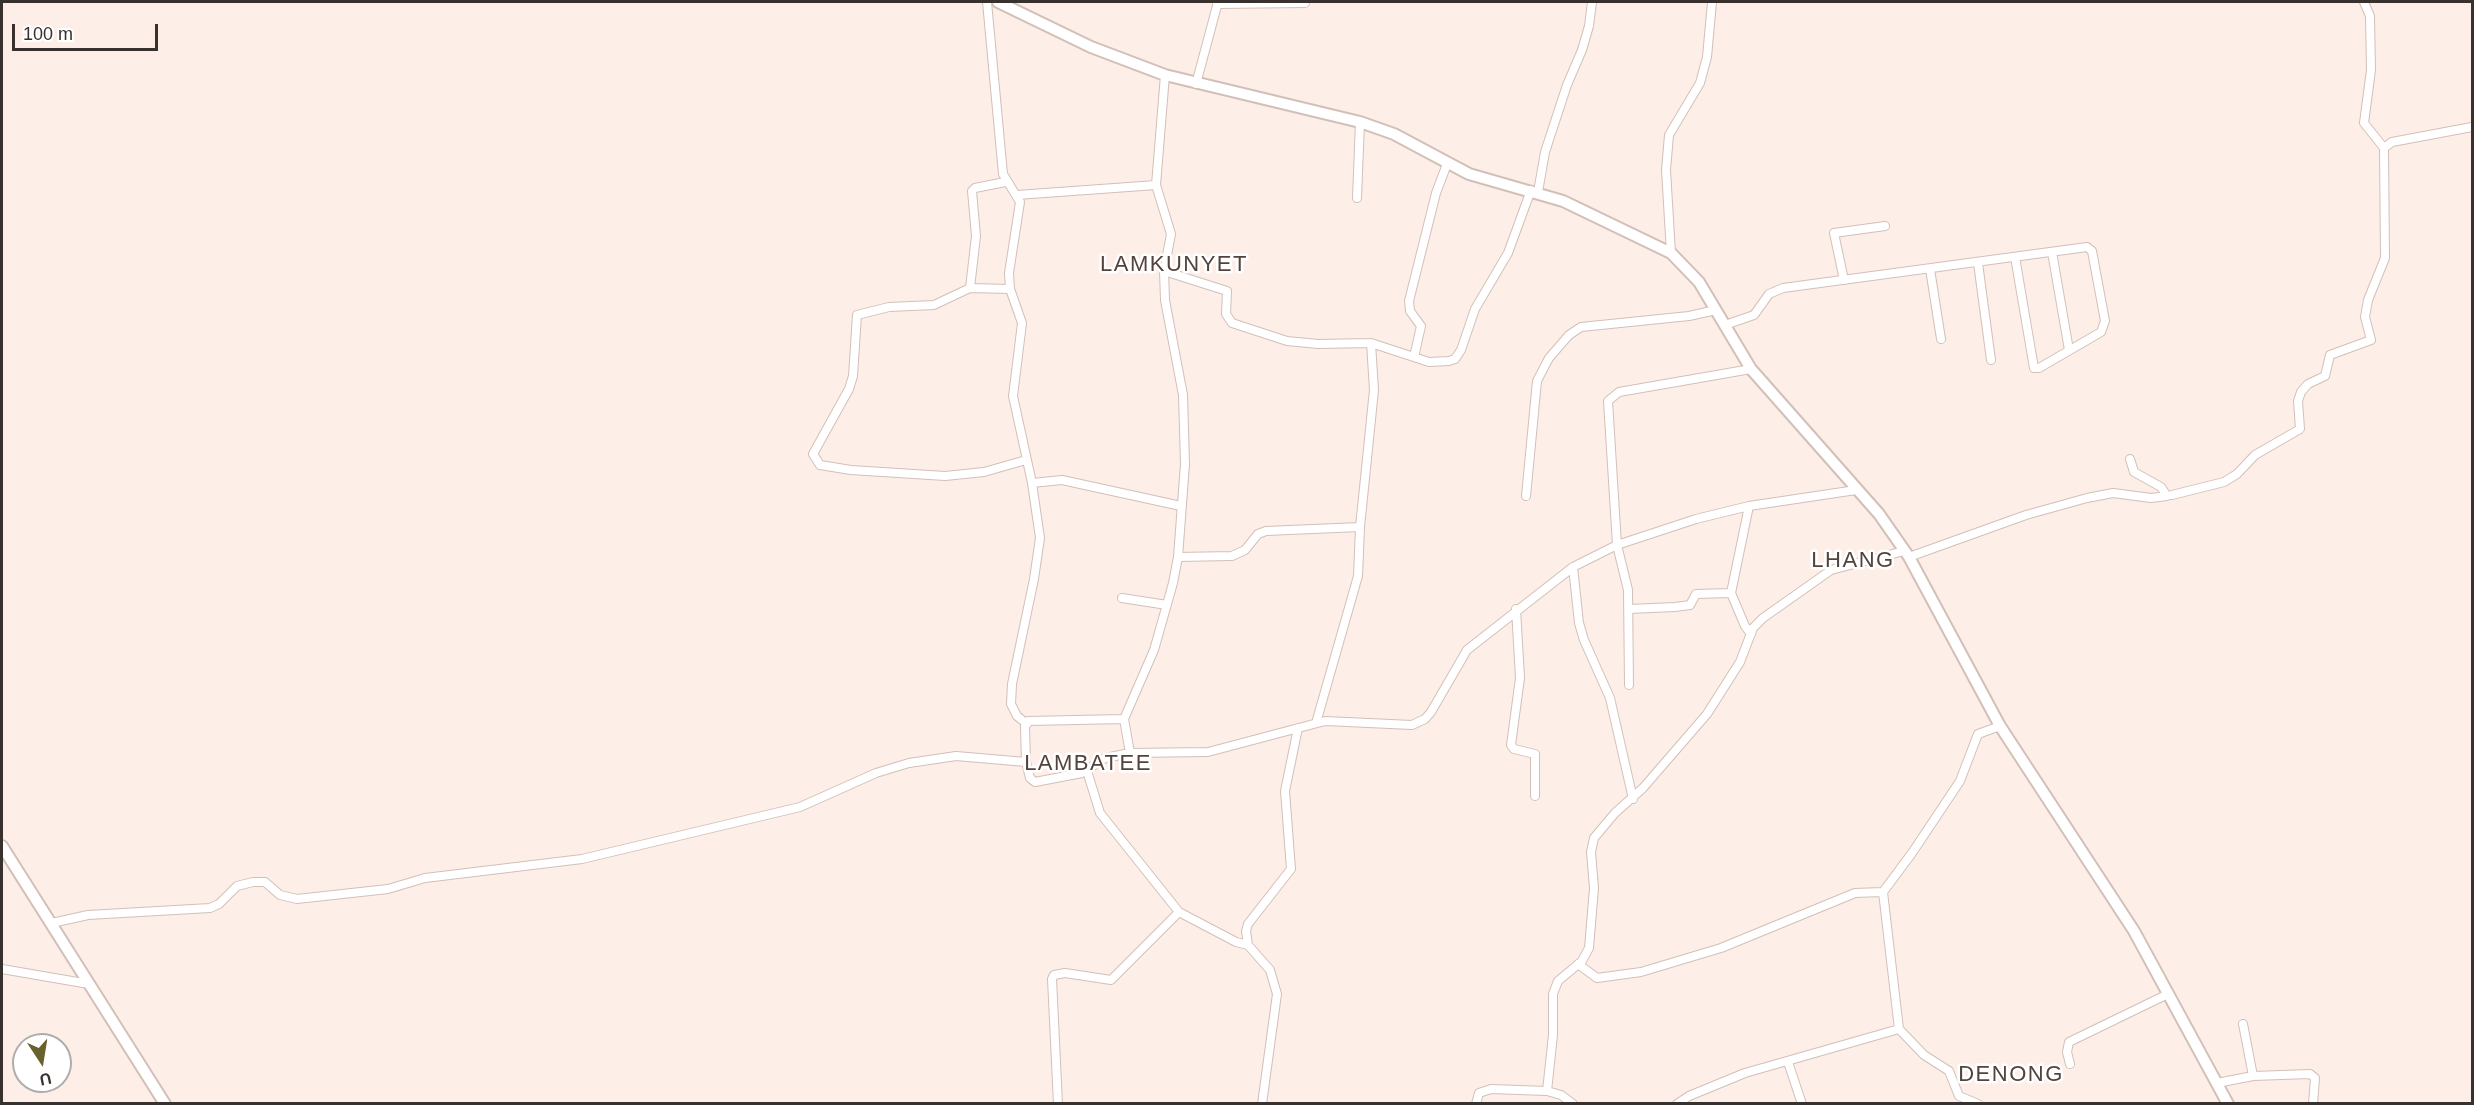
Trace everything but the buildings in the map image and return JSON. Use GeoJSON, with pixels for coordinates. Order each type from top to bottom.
{"type":"FeatureCollection","features":[{"type":"Feature","properties":{"kind":"street"},"geometry":{"type":"LineString","coordinates":[[987,2],[1000,151],[1005,182],[1017,195],[1020,210],[1010,289],[1023,323],[1013,396],[1032,483],[1040,538],[1034,579],[1012,684],[1011,704],[1017,716],[1027,724]]}},
{"type":"Feature","properties":{"kind":"street"},"geometry":{"type":"LineString","coordinates":[[998,2],[1091,47],[1165,75],[1360,122],[1394,134],[1469,174],[1563,201],[1671,253],[1691,273],[1751,369],[1879,514],[1906,554],[2000,726],[2124,915],[2228,1104]]}},
{"type":"Feature","properties":{"kind":"street"},"geometry":{"type":"LineString","coordinates":[[1164,271],[1227,291],[1226,314],[1232,323],[1287,341],[1318,344],[1371,343],[1440,363],[1455,359],[1461,350],[1475,309],[1508,253],[1534,191],[1567,85],[1582,50],[1589,26],[1592,2]]}},
{"type":"Feature","properties":{"kind":"street"},"geometry":{"type":"LineString","coordinates":[[1671,253],[1666,170],[1669,135],[1700,83],[1707,57],[1712,2]]}},
{"type":"Feature","properties":{"kind":"street"},"geometry":{"type":"LineString","coordinates":[[2172,495],[2224,482],[2237,474],[2255,455],[2298,431],[2301,424],[2298,401],[2301,392],[2308,384],[2324,378],[2330,356],[2371,340],[2366,317],[2368,300],[2375,290],[2386,254],[2384,148],[2364,123],[2371,70],[2370,16],[2364,2]]}},
{"type":"Feature","properties":{"kind":"street"},"geometry":{"type":"LineString","coordinates":[[1196,84],[1218,3],[1305,3]]}},
{"type":"Feature","properties":{"kind":"street"},"geometry":{"type":"LineString","coordinates":[[1130,753],[1124,719],[1154,650],[1167,605],[1178,557],[1185,464],[1183,395],[1166,300],[1164,271],[1171,234],[1156,185],[1165,75]]}},
{"type":"Feature","properties":{"kind":"street"},"geometry":{"type":"LineString","coordinates":[[1357,198],[1360,122]]}},
{"type":"Feature","properties":{"kind":"street"},"geometry":{"type":"LineString","coordinates":[[2384,148],[2392,142],[2472,127]]}},
{"type":"Feature","properties":{"kind":"street"},"geometry":{"type":"LineString","coordinates":[[1414,357],[1421,326],[1410,311],[1409,301],[1436,193],[1447,164]]}},
{"type":"Feature","properties":{"kind":"street"},"geometry":{"type":"LineString","coordinates":[[970,288],[976,236],[972,191],[975,188],[1005,182]]}},
{"type":"Feature","properties":{"kind":"street"},"geometry":{"type":"LineString","coordinates":[[1017,195],[1156,185]]}},
{"type":"Feature","properties":{"kind":"street"},"geometry":{"type":"LineString","coordinates":[[1844,280],[1834,233],[1885,226]]}},
{"type":"Feature","properties":{"kind":"street"},"geometry":{"type":"LineString","coordinates":[[1725,325],[1754,315],[1769,294],[1783,288],[1978,263],[2014,257],[2052,252],[2090,248],[2105,321],[2102,332],[2039,369],[2034,368],[2014,257]]}},
{"type":"Feature","properties":{"kind":"street"},"geometry":{"type":"LineString","coordinates":[[2052,252],[2070,350]]}},
{"type":"Feature","properties":{"kind":"street"},"geometry":{"type":"LineString","coordinates":[[1978,263],[1991,360]]}},
{"type":"Feature","properties":{"kind":"street"},"geometry":{"type":"LineString","coordinates":[[1930,269],[1941,339]]}},
{"type":"Feature","properties":{"kind":"street"},"geometry":{"type":"LineString","coordinates":[[1010,289],[970,288],[934,305],[889,308],[857,315],[851,383],[813,454],[820,465],[851,470],[945,476],[984,472],[1026,460]]}},
{"type":"Feature","properties":{"kind":"street"},"geometry":{"type":"LineString","coordinates":[[1526,496],[1537,381],[1549,358],[1569,335],[1581,327],[1689,316],[1716,310]]}},
{"type":"Feature","properties":{"kind":"street"},"geometry":{"type":"LineString","coordinates":[[1316,723],[1357,586],[1360,526],[1374,390],[1371,343]]}},
{"type":"Feature","properties":{"kind":"street"},"geometry":{"type":"LineString","coordinates":[[1629,685],[1626,636],[1629,609],[1628,590],[1617,544],[1610,398],[1618,392],[1751,369]]}},
{"type":"Feature","properties":{"kind":"street"},"geometry":{"type":"LineString","coordinates":[[1547,1091],[1555,986],[1586,955],[1592,928],[1594,888],[1591,852],[1594,838],[1616,813],[1633,799],[1707,714],[1738,667],[1751,634],[1763,618],[1831,570],[1906,554],[2087,498],[2114,493],[2151,498],[2167,496],[2161,487],[2136,474],[2130,459]]}},
{"type":"Feature","properties":{"kind":"street"},"geometry":{"type":"LineString","coordinates":[[1032,483],[1062,480],[1181,506]]}},
{"type":"Feature","properties":{"kind":"street"},"geometry":{"type":"LineString","coordinates":[[1027,724],[1026,762],[1030,778],[1035,782],[1087,771],[1101,759],[1130,753],[1208,752],[1334,720],[1418,723],[1431,712],[1467,650],[1516,609],[1573,567],[1617,544],[1696,519],[1749,506],[1857,490]]}},
{"type":"Feature","properties":{"kind":"street"},"geometry":{"type":"LineString","coordinates":[[1749,506],[1731,593],[1737,611],[1751,634]]}},
{"type":"Feature","properties":{"kind":"street"},"geometry":{"type":"LineString","coordinates":[[1178,557],[1232,556],[1245,550],[1258,534],[1266,531],[1360,526]]}},
{"type":"Feature","properties":{"kind":"street"},"geometry":{"type":"LineString","coordinates":[[1573,567],[1579,623],[1584,640],[1610,698],[1633,799]]}},
{"type":"Feature","properties":{"kind":"street"},"geometry":{"type":"LineString","coordinates":[[1629,609],[1690,605],[1696,594],[1731,593]]}},
{"type":"Feature","properties":{"kind":"street"},"geometry":{"type":"LineString","coordinates":[[1122,598],[1167,605]]}},
{"type":"Feature","properties":{"kind":"street"},"geometry":{"type":"LineString","coordinates":[[1516,609],[1520,678],[1511,745],[1514,749],[1535,754],[1535,796]]}},
{"type":"Feature","properties":{"kind":"street"},"geometry":{"type":"LineString","coordinates":[[1027,724],[1036,720],[1124,719]]}},
{"type":"Feature","properties":{"kind":"street"},"geometry":{"type":"LineString","coordinates":[[1978,1104],[1959,1096],[1949,1071],[1924,1055],[1899,1029],[1883,892],[1960,781],[1978,734],[2000,726]]}},
{"type":"Feature","properties":{"kind":"street"},"geometry":{"type":"LineString","coordinates":[[1262,1104],[1277,994],[1270,970],[1248,945],[1246,931],[1248,924],[1291,869],[1285,791],[1298,728]]}},
{"type":"Feature","properties":{"kind":"street"},"geometry":{"type":"LineString","coordinates":[[51,923],[88,915],[210,908],[219,904],[237,886],[253,882],[266,882],[280,895],[297,899],[388,889],[425,878],[582,859],[800,807],[876,773],[909,763],[956,756],[1026,762]]}},
{"type":"Feature","properties":{"kind":"street"},"geometry":{"type":"LineString","coordinates":[[1087,771],[1100,813],[1179,912],[1236,942],[1248,945]]}},
{"type":"Feature","properties":{"kind":"street"},"geometry":{"type":"LineString","coordinates":[[2,846],[165,1104]]}},
{"type":"Feature","properties":{"kind":"street"},"geometry":{"type":"LineString","coordinates":[[1578,964],[1597,978],[1641,972],[1721,948],[1856,893],[1883,892]]}},
{"type":"Feature","properties":{"kind":"street"},"geometry":{"type":"LineString","coordinates":[[1058,1104],[1052,979],[1054,975],[1065,973],[1112,980],[1179,912]]}},
{"type":"Feature","properties":{"kind":"street"},"geometry":{"type":"LineString","coordinates":[[2,969],[89,984]]}},
{"type":"Feature","properties":{"kind":"street"},"geometry":{"type":"LineString","coordinates":[[2070,1064],[2067,1052],[2069,1042],[2168,994]]}},
{"type":"Feature","properties":{"kind":"street"},"geometry":{"type":"LineString","coordinates":[[2243,1024],[2253,1076]]}},
{"type":"Feature","properties":{"kind":"street"},"geometry":{"type":"LineString","coordinates":[[1677,1104],[1689,1096],[1745,1073],[1899,1029]]}},
{"type":"Feature","properties":{"kind":"street"},"geometry":{"type":"LineString","coordinates":[[1788,1062],[1802,1104]]}},
{"type":"Feature","properties":{"kind":"street"},"geometry":{"type":"LineString","coordinates":[[2217,1083],[2253,1076],[2313,1075],[2315,1078],[2313,1104]]}},
{"type":"Feature","properties":{"kind":"street"},"geometry":{"type":"LineString","coordinates":[[1476,1104],[1479,1093],[1491,1089],[1547,1091],[1562,1095],[1573,1104]]}},
{"type":"Feature","properties":{"kind":"district","name":"LAMKUNYET"},"geometry":{"type":"Point","coordinates":[1174,265]}},
{"type":"Feature","properties":{"kind":"district","name":"LHANG"},"geometry":{"type":"Point","coordinates":[1853,561]}},
{"type":"Feature","properties":{"kind":"district","name":"LAMBATEE"},"geometry":{"type":"Point","coordinates":[1088,764]}},
{"type":"Feature","properties":{"kind":"district","name":"DENONG"},"geometry":{"type":"Point","coordinates":[2011,1075]}}]}
